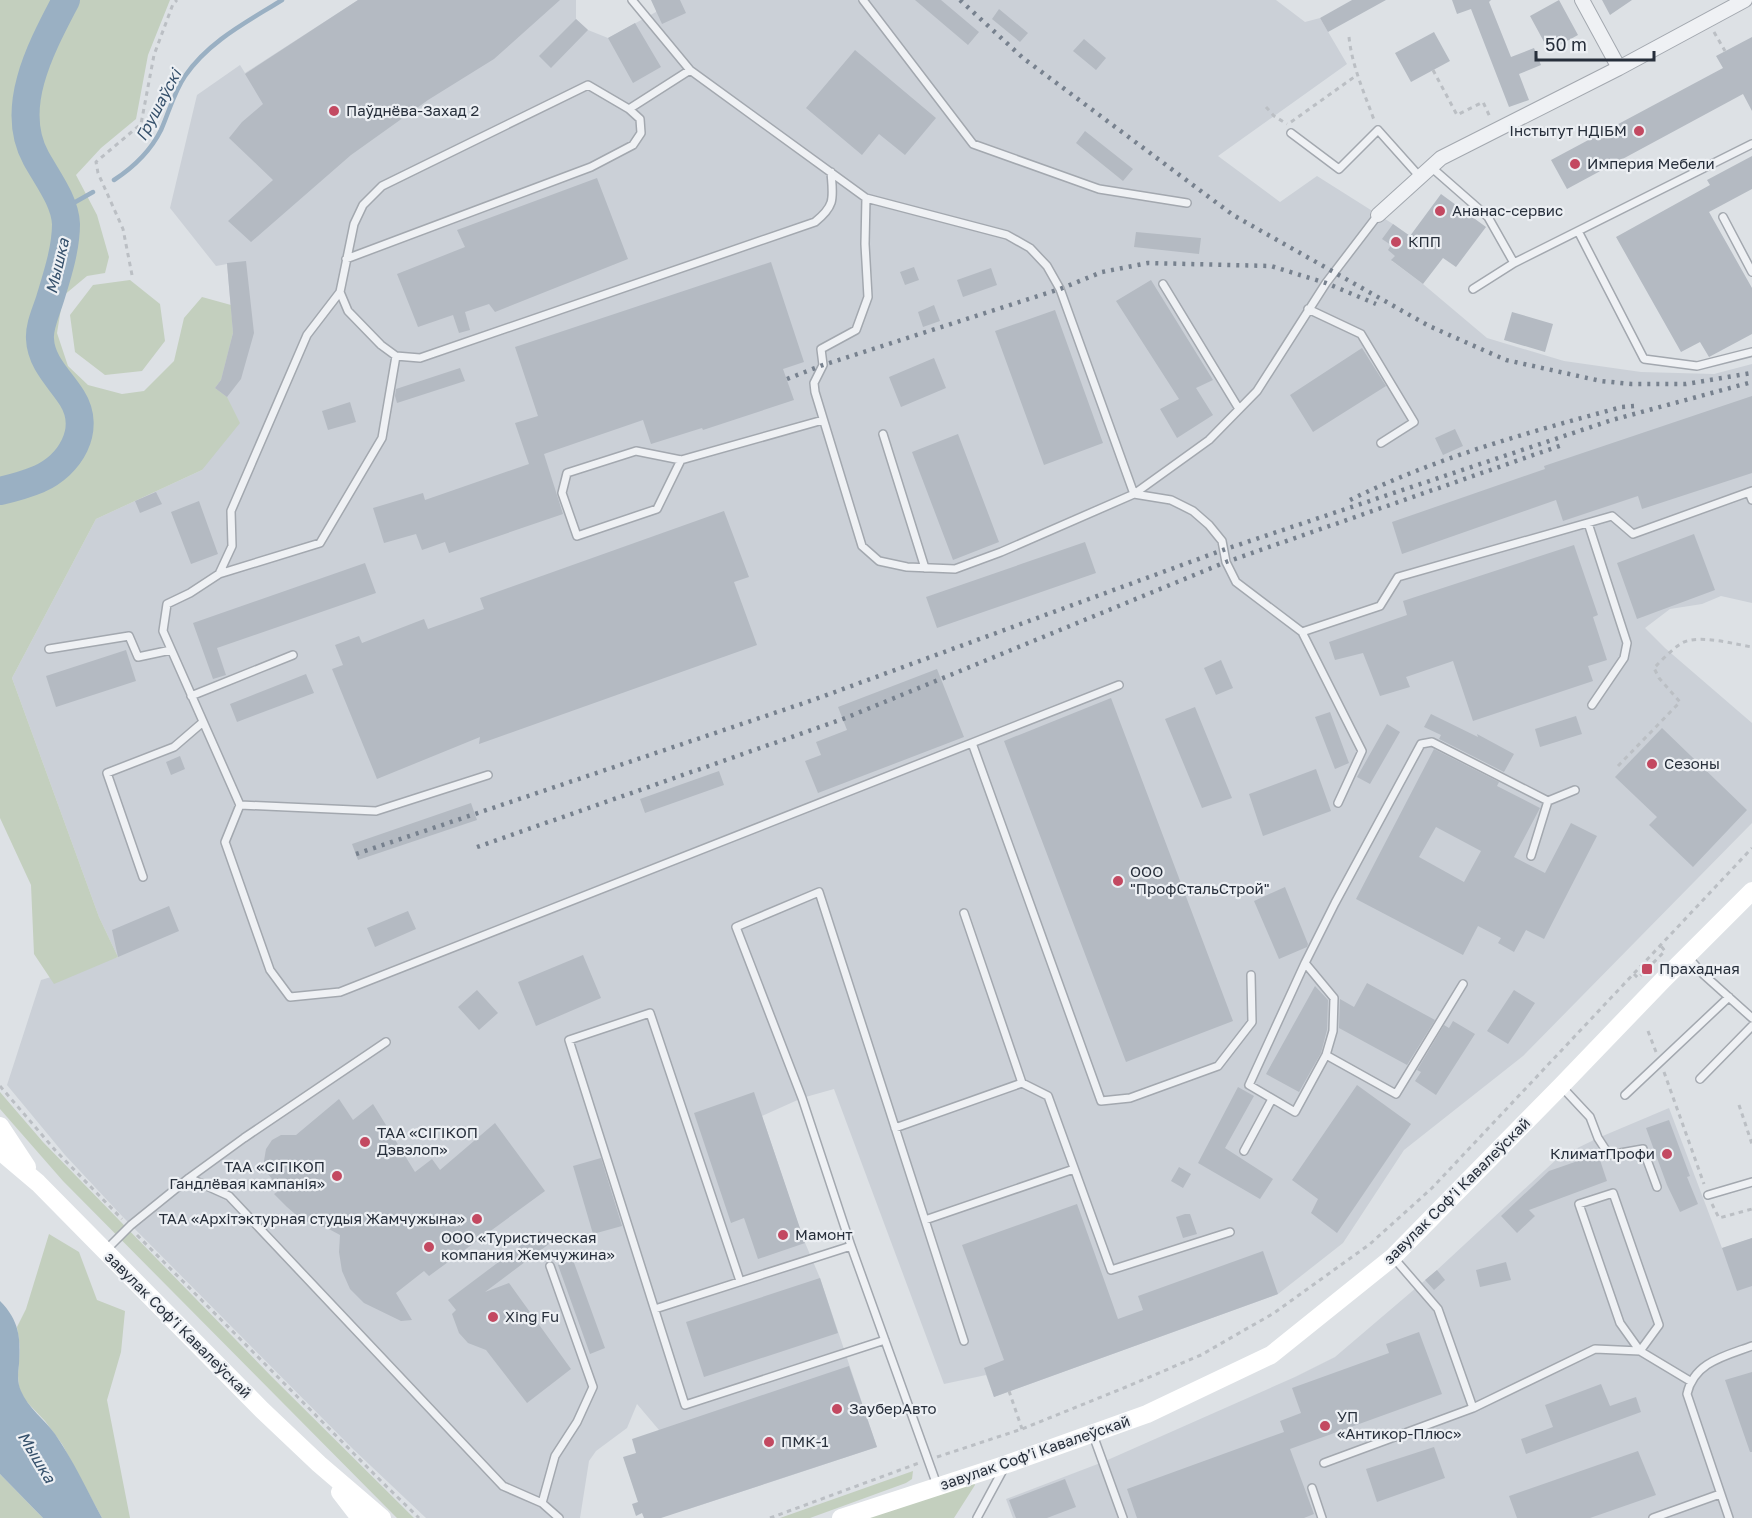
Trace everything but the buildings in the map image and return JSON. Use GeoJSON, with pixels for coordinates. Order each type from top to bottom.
{"type":"FeatureCollection","features":[{"type":"Feature","properties":{"kind":"street"},"geometry":{"type":"LineString","coordinates":[[1582,0],[1619,68]]}},
{"type":"Feature","properties":{"kind":"street"},"geometry":{"type":"LineString","coordinates":[[1378,215],[1441,158],[1619,68],[1744,0]]}},
{"type":"Feature","properties":{"kind":"street","name":"завулак Софʼі Кавалеўскай"},"geometry":{"type":"LineString","coordinates":[[841,1518],[1148,1414],[1271,1355],[1394,1257],[1752,891]]}},
{"type":"Feature","properties":{"kind":"street","name":"завулак Софʼі Кавалеўскай"},"geometry":{"type":"LineString","coordinates":[[0,1126],[38,1183]]}},
{"type":"Feature","properties":{"kind":"street","name":"завулак Софʼі Кавалеўскай"},"geometry":{"type":"LineString","coordinates":[[0,1151],[38,1183],[319,1464],[382,1518]]}},
{"type":"Feature","properties":{"kind":"street","name":"завулак Софʼі Кавалеўскай"},"geometry":{"type":"LineString","coordinates":[[319,1464],[360,1518]]}},
{"type":"Feature","properties":{"kind":"lane"},"geometry":{"type":"LineString","coordinates":[[632,0],[690,70],[866,198],[1007,235],[1030,248],[1047,266],[1060,289],[1134,494]]}},
{"type":"Feature","properties":{"kind":"lane"},"geometry":{"type":"LineString","coordinates":[[862,0],[973,144],[1100,189],[1187,203]]}},
{"type":"Feature","properties":{"kind":"lane"},"geometry":{"type":"LineString","coordinates":[[629,109],[690,70]]}},
{"type":"Feature","properties":{"kind":"lane"},"geometry":{"type":"LineString","coordinates":[[219,574],[232,546],[231,511],[307,334],[340,292],[346,259],[354,225],[363,205],[382,186],[588,85],[629,109],[640,119],[641,133],[633,146],[591,167],[346,259]]}},
{"type":"Feature","properties":{"kind":"lane"},"geometry":{"type":"LineString","coordinates":[[1291,133],[1339,169],[1378,130],[1426,172],[1488,217],[1514,263]]}},
{"type":"Feature","properties":{"kind":"lane"},"geometry":{"type":"LineString","coordinates":[[1473,289],[1514,263],[1752,144]]}},
{"type":"Feature","properties":{"kind":"lane"},"geometry":{"type":"LineString","coordinates":[[340,292],[348,311],[381,345],[396,356],[420,358],[815,222],[827,212],[833,197],[831,172]]}},
{"type":"Feature","properties":{"kind":"lane"},"geometry":{"type":"LineString","coordinates":[[866,198],[865,244],[868,297],[856,330],[821,349],[823,365],[814,383],[823,420],[862,546],[879,561],[907,567],[955,569],[1001,552],[1134,494],[1209,440],[1257,391],[1326,282],[1378,215]]}},
{"type":"Feature","properties":{"kind":"lane"},"geometry":{"type":"LineString","coordinates":[[1723,217],[1752,272]]}},
{"type":"Feature","properties":{"kind":"lane"},"geometry":{"type":"LineString","coordinates":[[1578,231],[1644,359],[1697,366],[1752,352]]}},
{"type":"Feature","properties":{"kind":"lane"},"geometry":{"type":"LineString","coordinates":[[1163,284],[1239,409]]}},
{"type":"Feature","properties":{"kind":"lane"},"geometry":{"type":"LineString","coordinates":[[1308,309],[1361,334],[1414,422],[1381,443]]}},
{"type":"Feature","properties":{"kind":"lane"},"geometry":{"type":"LineString","coordinates":[[396,356],[382,438],[320,543],[219,574],[190,593],[167,604],[163,631],[240,805],[225,842],[270,970],[290,998],[340,992],[1119,685]]}},
{"type":"Feature","properties":{"kind":"lane"},"geometry":{"type":"LineString","coordinates":[[681,459],[657,509],[577,536],[562,494],[567,474],[636,451],[681,459],[823,420]]}},
{"type":"Feature","properties":{"kind":"lane"},"geometry":{"type":"LineString","coordinates":[[883,434],[925,568]]}},
{"type":"Feature","properties":{"kind":"lane"},"geometry":{"type":"LineString","coordinates":[[1302,632],[1380,606],[1398,577],[1612,516],[1633,534],[1750,491],[1752,500]]}},
{"type":"Feature","properties":{"kind":"lane"},"geometry":{"type":"LineString","coordinates":[[1134,494],[1171,500],[1193,511],[1222,541],[1226,562],[1236,582],[1302,632],[1362,751],[1338,803]]}},
{"type":"Feature","properties":{"kind":"lane"},"geometry":{"type":"LineString","coordinates":[[1588,523],[1627,642],[1624,658],[1592,705]]}},
{"type":"Feature","properties":{"kind":"lane"},"geometry":{"type":"LineString","coordinates":[[49,649],[129,636],[138,657],[171,650]]}},
{"type":"Feature","properties":{"kind":"lane"},"geometry":{"type":"LineString","coordinates":[[191,696],[293,655]]}},
{"type":"Feature","properties":{"kind":"lane"},"geometry":{"type":"LineString","coordinates":[[143,876],[107,773],[174,747],[203,722]]}},
{"type":"Feature","properties":{"kind":"lane"},"geometry":{"type":"LineString","coordinates":[[1305,963],[1334,998],[1333,1031],[1326,1055],[1295,1112],[1249,1085],[1305,963],[1335,903],[1421,744],[1432,742],[1548,801],[1575,790]]}},
{"type":"Feature","properties":{"kind":"lane"},"geometry":{"type":"LineString","coordinates":[[972,743],[1101,1101],[1130,1098],[1218,1066],[1251,1022],[1251,975]]}},
{"type":"Feature","properties":{"kind":"lane"},"geometry":{"type":"LineString","coordinates":[[240,805],[376,811],[488,775]]}},
{"type":"Feature","properties":{"kind":"lane"},"geometry":{"type":"LineString","coordinates":[[1531,856],[1548,801]]}},
{"type":"Feature","properties":{"kind":"lane"},"geometry":{"type":"LineString","coordinates":[[937,1486],[851,1246],[802,1098],[736,927],[819,892],[964,1341]]}},
{"type":"Feature","properties":{"kind":"lane"},"geometry":{"type":"LineString","coordinates":[[964,913],[1022,1083],[1048,1096],[1111,1270],[1230,1232]]}},
{"type":"Feature","properties":{"kind":"lane"},"geometry":{"type":"LineString","coordinates":[[1687,956],[1703,974],[1752,1018]]}},
{"type":"Feature","properties":{"kind":"lane"},"geometry":{"type":"LineString","coordinates":[[1326,1055],[1396,1094],[1463,984]]}},
{"type":"Feature","properties":{"kind":"lane"},"geometry":{"type":"LineString","coordinates":[[1625,1095],[1730,997]]}},
{"type":"Feature","properties":{"kind":"lane"},"geometry":{"type":"LineString","coordinates":[[740,1281],[650,1013],[569,1040],[685,1405],[885,1340]]}},
{"type":"Feature","properties":{"kind":"lane"},"geometry":{"type":"LineString","coordinates":[[1700,1079],[1752,1026]]}},
{"type":"Feature","properties":{"kind":"lane"},"geometry":{"type":"LineString","coordinates":[[105,1251],[129,1227],[189,1178],[386,1042]]}},
{"type":"Feature","properties":{"kind":"lane"},"geometry":{"type":"LineString","coordinates":[[895,1128],[1022,1083]]}},
{"type":"Feature","properties":{"kind":"lane"},"geometry":{"type":"LineString","coordinates":[[1561,1086],[1590,1117],[1598,1138],[1609,1155],[1643,1149],[1657,1187]]}},
{"type":"Feature","properties":{"kind":"lane"},"geometry":{"type":"LineString","coordinates":[[1244,1151],[1272,1099]]}},
{"type":"Feature","properties":{"kind":"lane"},"geometry":{"type":"LineString","coordinates":[[925,1220],[1074,1169]]}},
{"type":"Feature","properties":{"kind":"lane"},"geometry":{"type":"LineString","coordinates":[[189,1178],[229,1196],[503,1486],[542,1503],[559,1518]]}},
{"type":"Feature","properties":{"kind":"lane"},"geometry":{"type":"LineString","coordinates":[[1708,1195],[1752,1182]]}},
{"type":"Feature","properties":{"kind":"lane"},"geometry":{"type":"LineString","coordinates":[[1640,1351],[1659,1325],[1613,1193],[1579,1204],[1620,1323],[1640,1351],[1690,1381]]}},
{"type":"Feature","properties":{"kind":"lane"},"geometry":{"type":"LineString","coordinates":[[655,1309],[851,1246]]}},
{"type":"Feature","properties":{"kind":"lane"},"geometry":{"type":"LineString","coordinates":[[1394,1257],[1438,1309],[1473,1408]]}},
{"type":"Feature","properties":{"kind":"lane"},"geometry":{"type":"LineString","coordinates":[[542,1503],[555,1456],[577,1422],[592,1387],[550,1266]]}},
{"type":"Feature","properties":{"kind":"lane"},"geometry":{"type":"LineString","coordinates":[[1729,1518],[1687,1394],[1690,1381],[1709,1362],[1752,1346]]}},
{"type":"Feature","properties":{"kind":"lane"},"geometry":{"type":"LineString","coordinates":[[1324,1463],[1473,1408],[1595,1349],[1640,1351]]}},
{"type":"Feature","properties":{"kind":"lane"},"geometry":{"type":"LineString","coordinates":[[1092,1433],[1123,1518]]}},
{"type":"Feature","properties":{"kind":"lane"},"geometry":{"type":"LineString","coordinates":[[977,1518],[1006,1464]]}},
{"type":"Feature","properties":{"kind":"lane"},"geometry":{"type":"LineString","coordinates":[[1312,1488],[1322,1518]]}},
{"type":"Feature","properties":{"kind":"lane"},"geometry":{"type":"LineString","coordinates":[[1653,1518],[1720,1494]]}},
{"type":"Feature","properties":{"kind":"path"},"geometry":{"type":"LineString","coordinates":[[132,275],[123,229],[98,173],[96,162],[141,124],[154,55],[173,4],[177,0]]}},
{"type":"Feature","properties":{"kind":"path"},"geometry":{"type":"LineString","coordinates":[[1713,30],[1725,51]]}},
{"type":"Feature","properties":{"kind":"path"},"geometry":{"type":"LineString","coordinates":[[1349,37],[1357,75],[1378,130]]}},
{"type":"Feature","properties":{"kind":"path"},"geometry":{"type":"LineString","coordinates":[[1433,70],[1457,115],[1484,102],[1491,122]]}},
{"type":"Feature","properties":{"kind":"path"},"geometry":{"type":"LineString","coordinates":[[1287,124],[1357,75]]}},
{"type":"Feature","properties":{"kind":"path"},"geometry":{"type":"LineString","coordinates":[[1618,766],[1680,702],[1659,678],[1654,668],[1667,656],[1683,642],[1700,639],[1752,647]]}},
{"type":"Feature","properties":{"kind":"path"},"geometry":{"type":"LineString","coordinates":[[770,1518],[928,1460],[1022,1429],[1126,1388],[1201,1355],[1274,1313],[1370,1244],[1432,1188],[1752,848]]}},
{"type":"Feature","properties":{"kind":"path"},"geometry":{"type":"LineString","coordinates":[[1648,1031],[1708,1195],[1719,1218],[1752,1209]]}},
{"type":"Feature","properties":{"kind":"path"},"geometry":{"type":"LineString","coordinates":[[0,1086],[55,1150],[129,1227],[419,1518]]}},
{"type":"Feature","properties":{"kind":"path"},"geometry":{"type":"LineString","coordinates":[[1739,1105],[1752,1144]]}},
{"type":"Feature","properties":{"kind":"path"},"geometry":{"type":"LineString","coordinates":[[1009,1391],[1022,1429]]}},
{"type":"Feature","properties":{"kind":"shaded area"},"geometry":{"type":"Polygon","coordinates":[[[358,0],[576,0],[576,19],[588,30],[608,38],[656,12],[656,0],[1276,0],[1305,22],[1320,18],[1347,64],[1218,156],[1280,202],[1317,176],[1393,224],[1410,236],[1392,261],[1487,338],[1564,361],[1641,372],[1714,374],[1752,364],[1752,603],[1721,596],[1702,604],[1670,609],[1645,628],[1752,723],[1752,823],[1523,1056],[1404,1150],[1343,1243],[1278,1294],[994,1397],[986,1375],[944,1384],[834,1089],[802,1098],[762,1116],[877,1447],[686,1510],[659,1430],[637,1404],[627,1428],[596,1451],[589,1461],[580,1518],[426,1518],[353,1449],[122,1216],[65,1155],[7,1085],[41,980],[118,957],[99,917],[12,678],[96,519],[202,470],[215,388],[233,333],[227,264],[216,266],[170,208],[197,95],[240,65],[245,73],[358,0]]]}},
{"type":"Feature","properties":{"kind":"shaded area"},"geometry":{"type":"Polygon","coordinates":[[[1669,1108],[1722,1248],[1752,1238],[1752,1518],[1013,1518],[1006,1499],[1103,1462],[1335,1357],[1437,1270],[1559,1157],[1669,1108]]]}},
{"type":"Feature","properties":{"kind":"green space"},"geometry":{"type":"Polygon","coordinates":[[[0,0],[170,0],[148,55],[136,119],[101,148],[76,175],[97,215],[109,257],[105,273],[87,276],[63,296],[57,333],[68,366],[88,385],[122,394],[144,391],[174,361],[184,318],[202,297],[231,305],[233,333],[221,380],[215,388],[227,397],[240,423],[202,470],[96,519],[12,678],[99,917],[118,957],[54,984],[34,954],[31,885],[0,818],[0,0]]]}},
{"type":"Feature","properties":{"kind":"green space"},"geometry":{"type":"Polygon","coordinates":[[[130,280],[160,304],[165,341],[142,371],[105,375],[75,352],[70,315],[93,285],[130,280]]]}},
{"type":"Feature","properties":{"kind":"green space"},"geometry":{"type":"Polygon","coordinates":[[[0,1092],[43,1142],[271,1376],[414,1518],[397,1518],[63,1181],[0,1109],[0,1092]]]}},
{"type":"Feature","properties":{"kind":"green space"},"geometry":{"type":"Polygon","coordinates":[[[49,1234],[79,1252],[97,1300],[125,1311],[121,1352],[107,1400],[130,1518],[102,1518],[62,1444],[25,1400],[19,1388],[20,1347],[17,1327],[26,1309],[49,1234]]]}},
{"type":"Feature","properties":{"kind":"green space"},"geometry":{"type":"Polygon","coordinates":[[[913,1471],[912,1479],[906,1483],[810,1518],[780,1518],[913,1471]]]}},
{"type":"Feature","properties":{"kind":"green space"},"geometry":{"type":"Polygon","coordinates":[[[0,1474],[43,1518],[0,1518],[0,1474]]]}},
{"type":"Feature","properties":{"kind":"green space"},"geometry":{"type":"Polygon","coordinates":[[[974,1483],[975,1485],[954,1518],[861,1518],[974,1483]]]}},
{"type":"Feature","properties":{"kind":"water"},"geometry":{"type":"Polygon","coordinates":[[[0,1301],[11,1315],[17,1330],[20,1346],[18,1378],[21,1391],[28,1403],[62,1444],[102,1518],[43,1518],[0,1474],[0,1301]]]}},
{"type":"Feature","properties":{"kind":"waterway","name":"Мышка"},"geometry":{"type":"LineString","coordinates":[[0,491],[30,483],[50,473],[68,456],[79,434],[78,410],[47,363],[41,348],[42,324],[63,253],[66,224],[65,215],[55,190],[36,158],[28,138],[26,118],[27,98],[32,77],[47,37],[66,0]]}},
{"type":"Feature","properties":{"kind":"waterway","name":"Грушаўскі"},"geometry":{"type":"LineString","coordinates":[[114,180],[135,164],[152,145],[185,76],[205,52],[229,33],[282,0]]}},
{"type":"Feature","properties":{"kind":"waterway","name":"Грушаўскі"},"geometry":{"type":"LineString","coordinates":[[63,209],[93,192]]}},
{"type":"Feature","properties":{"kind":"railway"},"geometry":{"type":"LineString","coordinates":[[960,0],[1023,58],[1233,215],[1429,326],[1506,360],[1601,381],[1631,384],[1686,384],[1752,373]]}},
{"type":"Feature","properties":{"kind":"railway"},"geometry":{"type":"LineString","coordinates":[[787,379],[823,365],[1060,289],[1102,272],[1148,263],[1271,266],[1326,283],[1376,304]]}},
{"type":"Feature","properties":{"kind":"railway"},"geometry":{"type":"LineString","coordinates":[[356,854],[813,700],[1223,550],[1612,420],[1752,382]]}},
{"type":"Feature","properties":{"kind":"railway"},"geometry":{"type":"LineString","coordinates":[[1350,500],[1415,471],[1483,447],[1587,416],[1634,406]]}},
{"type":"Feature","properties":{"kind":"railway"},"geometry":{"type":"LineString","coordinates":[[477,847],[843,719],[1226,562],[1565,444]]}},
{"type":"Feature","properties":{"kind":"place","name":"Паўднёва-Захад 2"},"geometry":{"type":"Point","coordinates":[334,111]}},
{"type":"Feature","properties":{"kind":"place","name":"Інстытут НДІБМ"},"geometry":{"type":"Point","coordinates":[1639,131]}},
{"type":"Feature","properties":{"kind":"place","name":"Империя Мебели"},"geometry":{"type":"Point","coordinates":[1575,164]}},
{"type":"Feature","properties":{"kind":"place","name":"Ананас-сервис"},"geometry":{"type":"Point","coordinates":[1440,211]}},
{"type":"Feature","properties":{"kind":"place","name":"КПП"},"geometry":{"type":"Point","coordinates":[1396,242]}},
{"type":"Feature","properties":{"kind":"place","name":"Сезоны"},"geometry":{"type":"Point","coordinates":[1652,764]}},
{"type":"Feature","properties":{"kind":"place","name":"ООО \"ПрофСтальСтрой\""},"geometry":{"type":"Point","coordinates":[1118,881]}},
{"type":"Feature","properties":{"kind":"place","name":"Прахадная"},"geometry":{"type":"Point","coordinates":[1647,969]}},
{"type":"Feature","properties":{"kind":"place","name":"ТАА «СІГІКОП Дэвэлоп»"},"geometry":{"type":"Point","coordinates":[365,1142]}},
{"type":"Feature","properties":{"kind":"place","name":"КлиматПрофи"},"geometry":{"type":"Point","coordinates":[1667,1154]}},
{"type":"Feature","properties":{"kind":"place","name":"ТАА «СІГІКОП Гандлёвая кампанія»"},"geometry":{"type":"Point","coordinates":[337,1176]}},
{"type":"Feature","properties":{"kind":"place","name":"ТАА «Архітэктурная студыя Жамчужына»"},"geometry":{"type":"Point","coordinates":[477,1219]}},
{"type":"Feature","properties":{"kind":"place","name":"Мамонт"},"geometry":{"type":"Point","coordinates":[783,1235]}},
{"type":"Feature","properties":{"kind":"place","name":"ООО «Туристическая компания Жемчужина»"},"geometry":{"type":"Point","coordinates":[429,1247]}},
{"type":"Feature","properties":{"kind":"place","name":"Xing Fu"},"geometry":{"type":"Point","coordinates":[493,1317]}},
{"type":"Feature","properties":{"kind":"place","name":"ЗауберАвто"},"geometry":{"type":"Point","coordinates":[837,1409]}},
{"type":"Feature","properties":{"kind":"place","name":"УП «Антикор-Плюс»"},"geometry":{"type":"Point","coordinates":[1325,1426]}},
{"type":"Feature","properties":{"kind":"place","name":"ПМК-1"},"geometry":{"type":"Point","coordinates":[769,1442]}}]}
